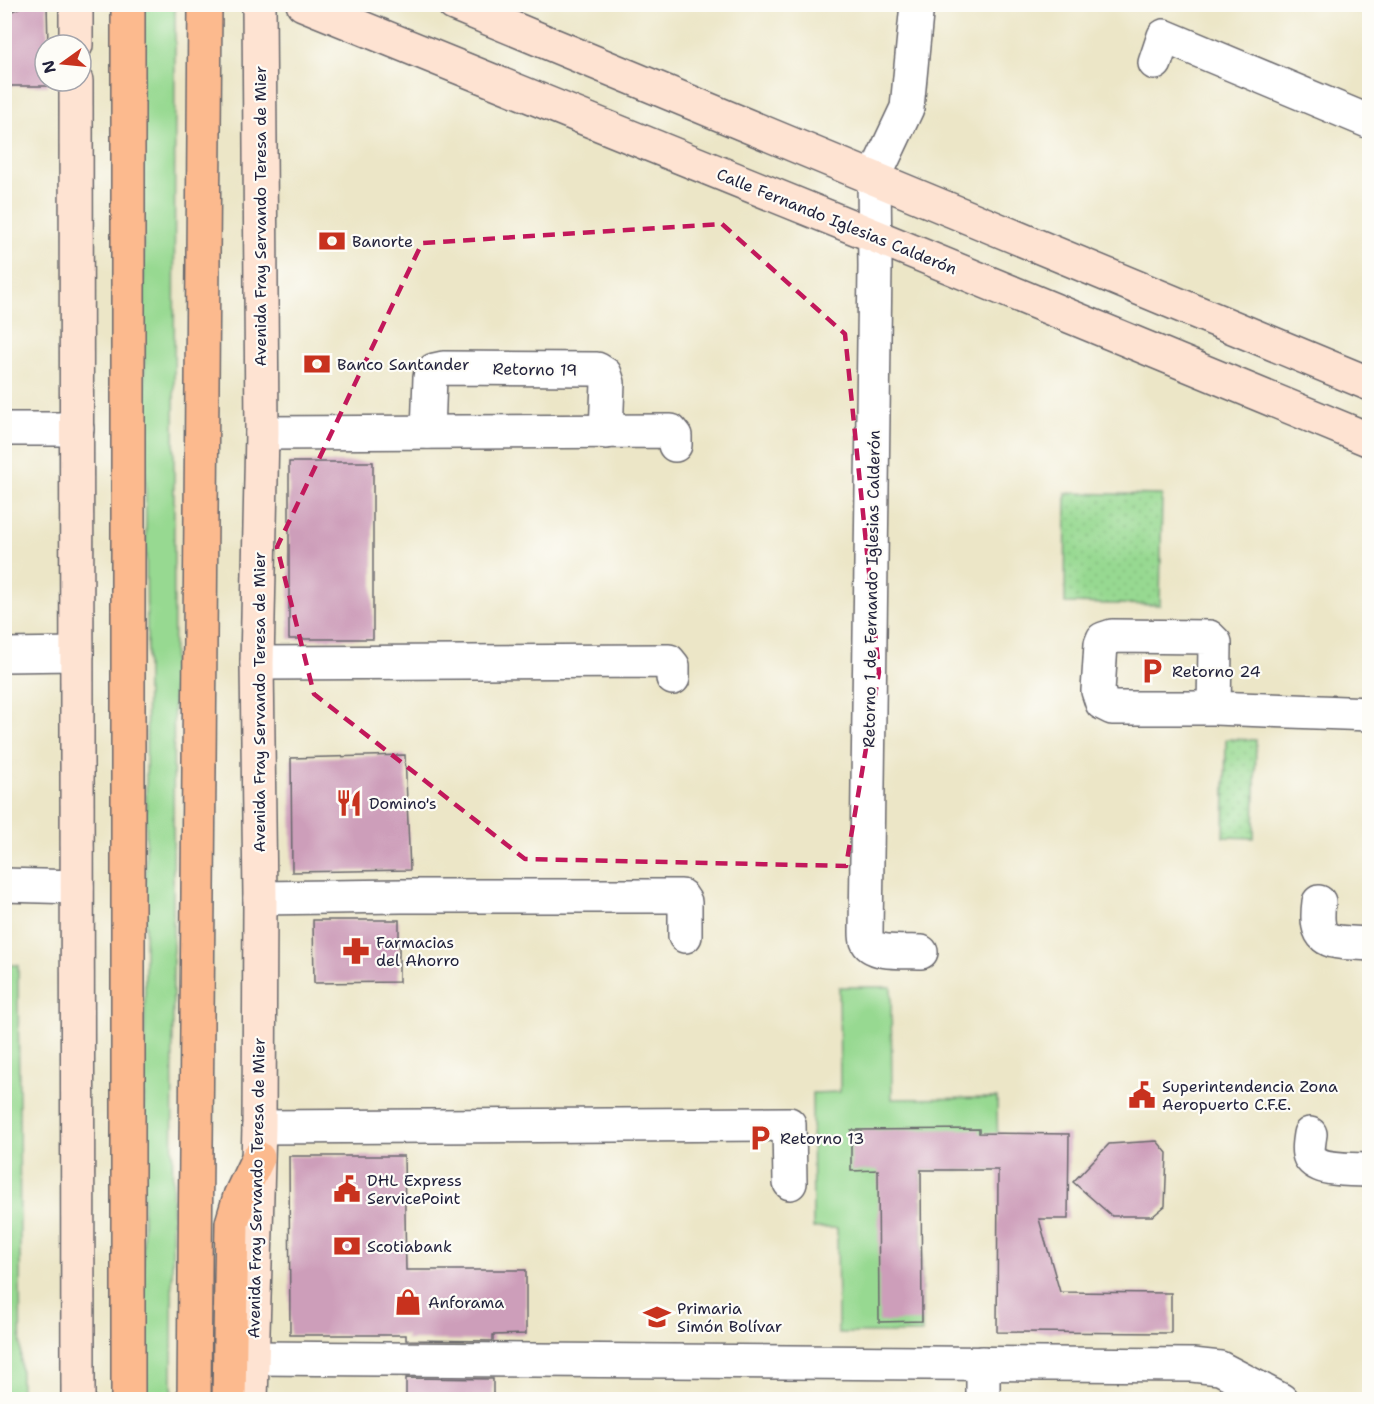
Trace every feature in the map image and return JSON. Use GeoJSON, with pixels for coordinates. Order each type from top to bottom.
{"type":"FeatureCollection","features":[{"type":"Feature","properties":{"kind":"main road"},"geometry":{"type":"LineString","coordinates":[[128,4],[128,1400]]}},
{"type":"Feature","properties":{"kind":"main road"},"geometry":{"type":"LineString","coordinates":[[194,1400],[205,4]]}},
{"type":"Feature","properties":{"kind":"main road"},"geometry":{"type":"LineString","coordinates":[[229,1400],[232,1223],[259,1143]]}},
{"type":"Feature","properties":{"kind":"street"},"geometry":{"type":"LineString","coordinates":[[76,4],[76,33]]}},
{"type":"Feature","properties":{"kind":"street","name":"Avenida Fray Servando Teresa de Mier"},"geometry":{"type":"LineString","coordinates":[[250,1400],[259,1143],[260,898],[256,663],[262,433],[259,4]]}},
{"type":"Feature","properties":{"kind":"street","name":"Calle Fernando Iglesias Calderón"},"geometry":{"type":"LineString","coordinates":[[303,4],[1370,440]]}},
{"type":"Feature","properties":{"kind":"street"},"geometry":{"type":"LineString","coordinates":[[454,4],[1370,384]]}},
{"type":"Feature","properties":{"kind":"street"},"geometry":{"type":"LineString","coordinates":[[874,178],[907,108],[917,4]]}},
{"type":"Feature","properties":{"kind":"street"},"geometry":{"type":"LineString","coordinates":[[1155,63],[1164,36],[1370,122]]}},
{"type":"Feature","properties":{"kind":"street"},"geometry":{"type":"LineString","coordinates":[[76,93],[78,1400]]}},
{"type":"Feature","properties":{"kind":"street","name":"Retorno 1 de Fernando Iglesias Calderón"},"geometry":{"type":"LineString","coordinates":[[874,178],[866,932],[867,941],[872,948],[880,951],[921,952]]}},
{"type":"Feature","properties":{"kind":"street","name":"Retorno 19"},"geometry":{"type":"LineString","coordinates":[[428,432],[430,377],[434,370],[443,368],[597,369],[605,374],[608,383],[606,432]]}},
{"type":"Feature","properties":{"kind":"street"},"geometry":{"type":"LineString","coordinates":[[4,429],[77,429]]}},
{"type":"Feature","properties":{"kind":"street"},"geometry":{"type":"LineString","coordinates":[[262,433],[671,431],[675,436],[675,445]]}},
{"type":"Feature","properties":{"kind":"street"},"geometry":{"type":"LineString","coordinates":[[4,655],[77,654]]}},
{"type":"Feature","properties":{"kind":"street"},"geometry":{"type":"LineString","coordinates":[[256,663],[669,661],[673,666],[673,678]]}},
{"type":"Feature","properties":{"kind":"street"},"geometry":{"type":"LineString","coordinates":[[1214,708],[1370,714]]}},
{"type":"Feature","properties":{"kind":"street"},"geometry":{"type":"LineString","coordinates":[[4,885],[77,887]]}},
{"type":"Feature","properties":{"kind":"street"},"geometry":{"type":"LineString","coordinates":[[260,898],[681,896],[685,902],[685,936]]}},
{"type":"Feature","properties":{"kind":"street"},"geometry":{"type":"LineString","coordinates":[[1318,902],[1318,930],[1323,938],[1370,944]]}},
{"type":"Feature","properties":{"kind":"street"},"geometry":{"type":"LineString","coordinates":[[259,1143],[789,1124],[790,1183]]}},
{"type":"Feature","properties":{"kind":"street"},"geometry":{"type":"LineString","coordinates":[[1310,1134],[1308,1148],[1310,1157],[1318,1165],[1328,1168],[1370,1170]]}},
{"type":"Feature","properties":{"kind":"street"},"geometry":{"type":"LineString","coordinates":[[253,1358],[1192,1365],[1220,1368],[1281,1400]]}},
{"type":"Feature","properties":{"kind":"street"},"geometry":{"type":"LineString","coordinates":[[983,1363],[983,1400]]}},
{"type":"Feature","properties":{"kind":"highlighted area"},"geometry":{"type":"Polygon","coordinates":[[[722,224],[845,334],[879,672],[846,866],[525,859],[314,694],[277,547],[422,243],[722,224]]]}},
{"type":"Feature","properties":{"kind":"green space"},"geometry":{"type":"Polygon","coordinates":[[[141,5],[175,5],[172,1400],[142,1399],[147,650],[141,5]]]}},
{"type":"Feature","properties":{"kind":"green space"},"geometry":{"type":"Polygon","coordinates":[[[1066,493],[1162,495],[1160,605],[1065,603],[1066,493]]]}},
{"type":"Feature","properties":{"kind":"green space"},"geometry":{"type":"Polygon","coordinates":[[[1226,739],[1256,740],[1254,838],[1224,837],[1226,739]]]}},
{"type":"Feature","properties":{"kind":"green space"},"geometry":{"type":"Polygon","coordinates":[[[5,965],[18,965],[21,1400],[4,1399],[5,965]]]}},
{"type":"Feature","properties":{"kind":"green space"},"geometry":{"type":"Polygon","coordinates":[[[839,987],[891,987],[892,1099],[997,1098],[998,1170],[921,1170],[922,1333],[838,1333],[837,1228],[813,1228],[812,1093],[840,1092],[839,987]]]}},
{"type":"Feature","properties":{"kind":"building"},"geometry":{"type":"Polygon","coordinates":[[[27,4],[47,4],[48,33],[33,33],[33,86],[4,86],[4,15],[27,4]]]}},
{"type":"Feature","properties":{"kind":"building"},"geometry":{"type":"Polygon","coordinates":[[[289,462],[373,462],[373,639],[289,639],[289,462]]]}},
{"type":"Feature","properties":{"kind":"building","name":"Domino's"},"geometry":{"type":"Polygon","coordinates":[[[405,755],[410,870],[292,872],[291,758],[405,755]]]}},
{"type":"Feature","properties":{"kind":"building","name":"Farmacias del Ahorro"},"geometry":{"type":"Polygon","coordinates":[[[313,920],[399,920],[399,982],[314,983],[313,920]]]}},
{"type":"Feature","properties":{"kind":"building"},"geometry":{"type":"Polygon","coordinates":[[[979,1129],[979,1133],[1069,1134],[1068,1219],[1039,1219],[1060,1292],[1171,1293],[1171,1333],[997,1332],[998,1170],[921,1170],[922,1321],[879,1322],[878,1170],[851,1171],[851,1130],[979,1129]]]}},
{"type":"Feature","properties":{"kind":"building"},"geometry":{"type":"Polygon","coordinates":[[[1157,1141],[1167,1153],[1165,1206],[1153,1216],[1112,1216],[1073,1182],[1109,1144],[1157,1141]]]}},
{"type":"Feature","properties":{"kind":"building"},"geometry":{"type":"Polygon","coordinates":[[[289,1156],[404,1156],[406,1270],[526,1270],[526,1334],[493,1335],[493,1341],[406,1340],[406,1335],[290,1335],[289,1156]]]}},
{"type":"Feature","properties":{"kind":"building"},"geometry":{"type":"Polygon","coordinates":[[[406,1378],[493,1379],[493,1400],[406,1400],[406,1378]]]}},
{"type":"Feature","properties":{"kind":"place","name":"Banorte"},"geometry":{"type":"Point","coordinates":[332,241]}},
{"type":"Feature","properties":{"kind":"place","name":"Banco Santander"},"geometry":{"type":"Point","coordinates":[317,364]}},
{"type":"Feature","properties":{"kind":"place","name":"Retorno 24"},"geometry":{"type":"Point","coordinates":[1152,671]}},
{"type":"Feature","properties":{"kind":"place","name":"Domino's"},"geometry":{"type":"Point","coordinates":[349,803]}},
{"type":"Feature","properties":{"kind":"place","name":"Farmacias del Ahorro"},"geometry":{"type":"Point","coordinates":[356,951]}},
{"type":"Feature","properties":{"kind":"place","name":"Superintendencia Zona Aeropuerto C.F.E."},"geometry":{"type":"Point","coordinates":[1142,1095]}},
{"type":"Feature","properties":{"kind":"place","name":"Retorno 13"},"geometry":{"type":"Point","coordinates":[760,1138]}},
{"type":"Feature","properties":{"kind":"place","name":"DHL Express ServicePoint"},"geometry":{"type":"Point","coordinates":[347,1189]}},
{"type":"Feature","properties":{"kind":"place","name":"Scotiabank"},"geometry":{"type":"Point","coordinates":[347,1246]}},
{"type":"Feature","properties":{"kind":"place","name":"Anforama"},"geometry":{"type":"Point","coordinates":[408,1302]}},
{"type":"Feature","properties":{"kind":"place","name":"Primaria Simón Bolívar"},"geometry":{"type":"Point","coordinates":[657,1317]}}]}
